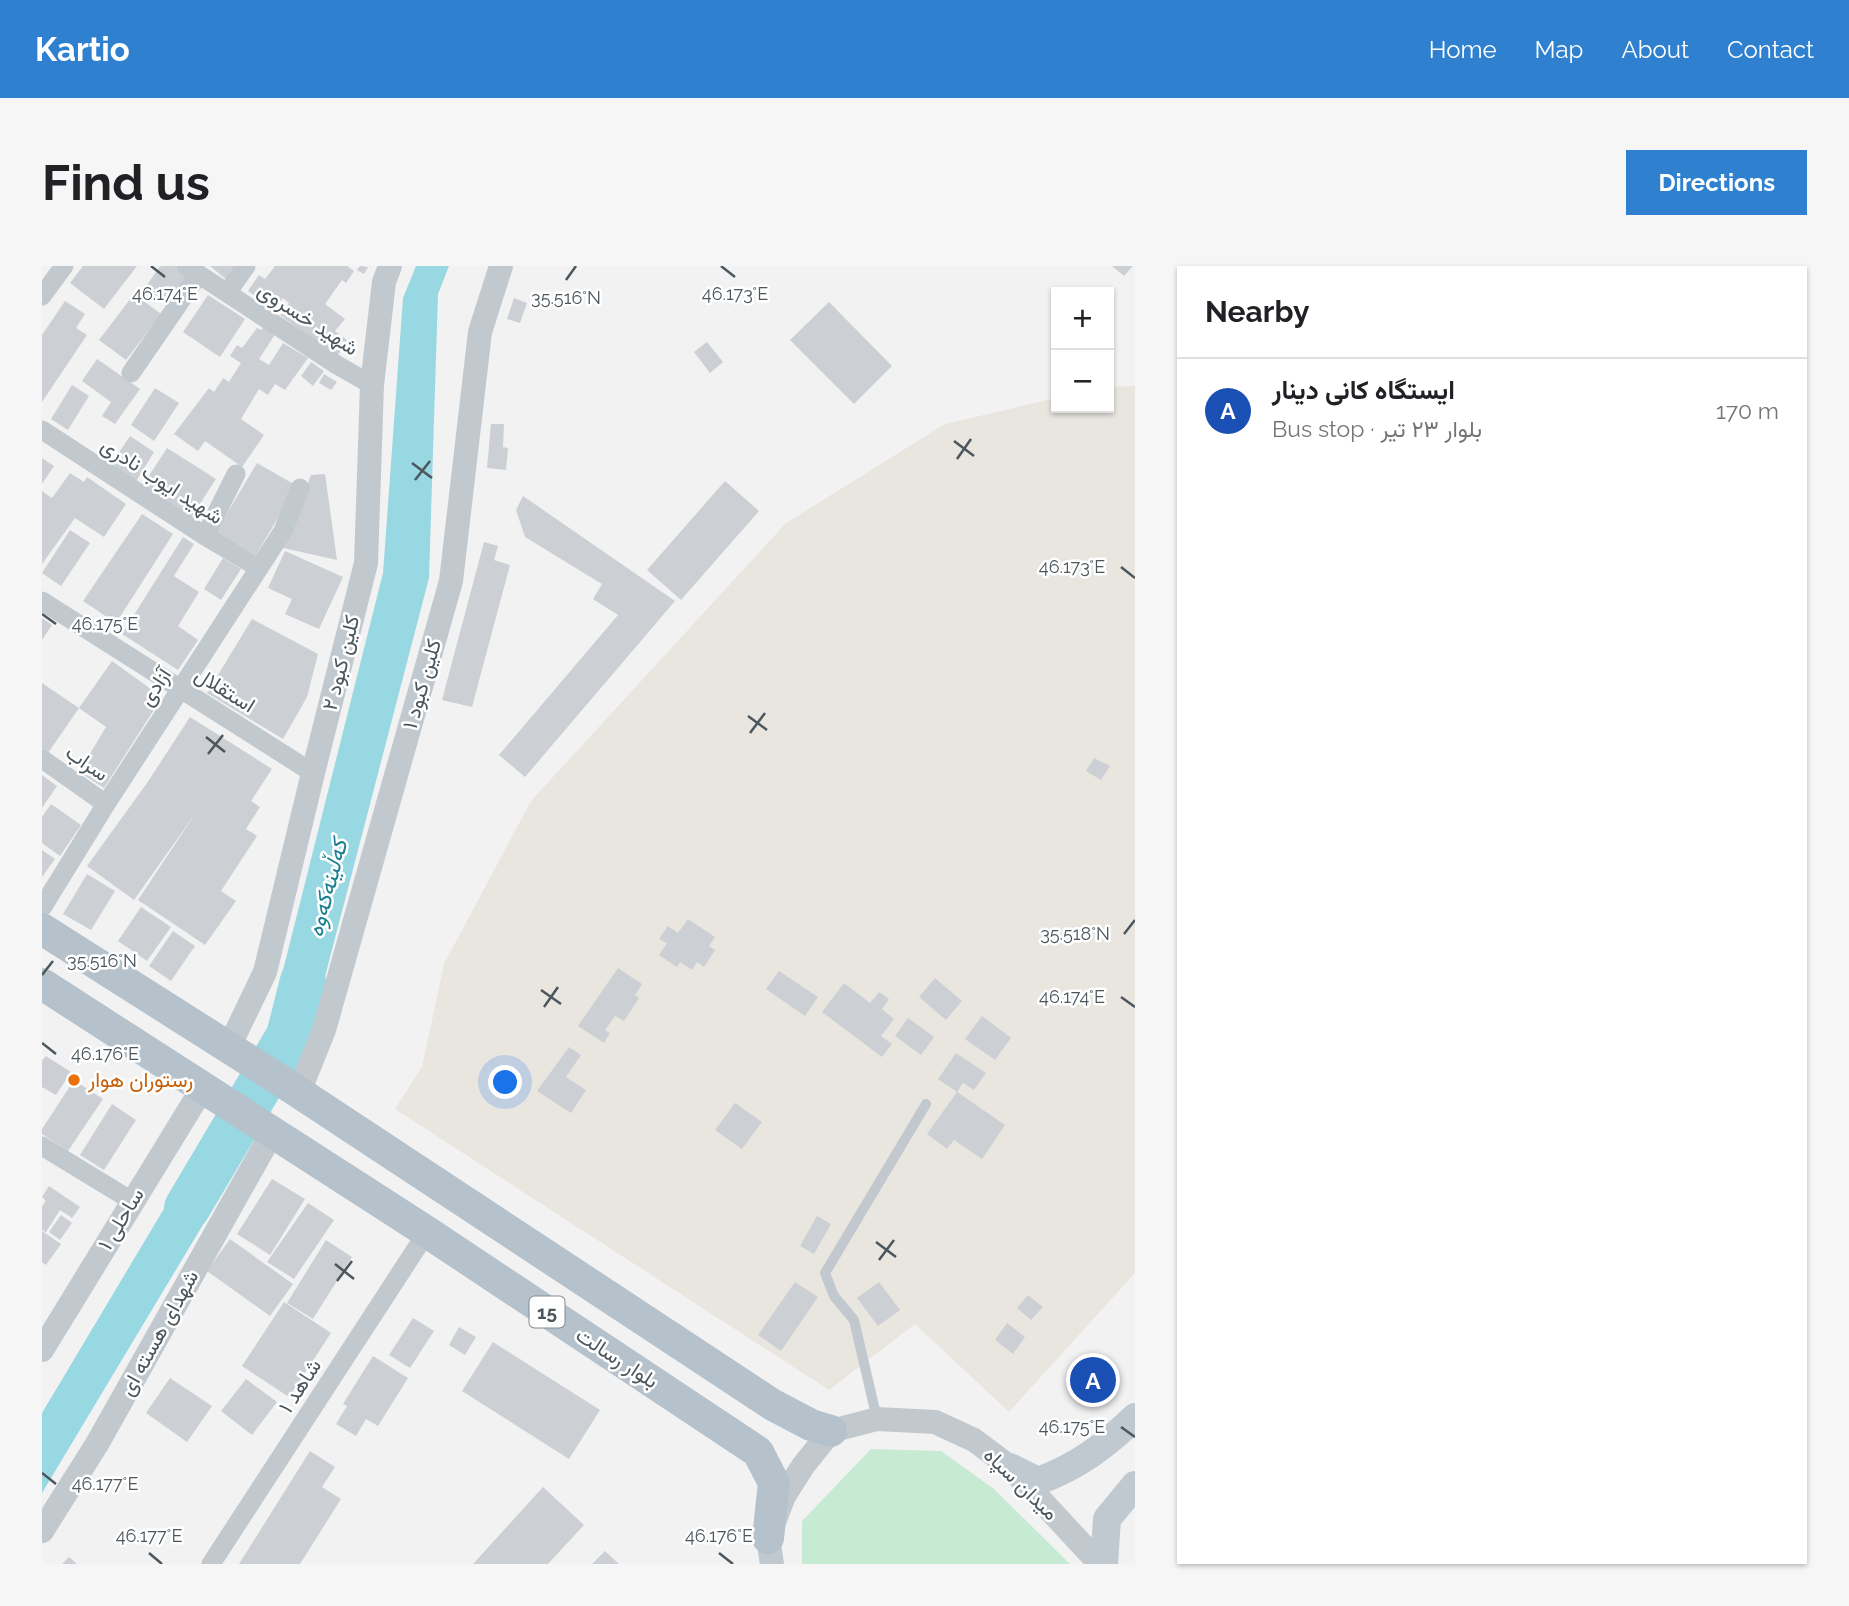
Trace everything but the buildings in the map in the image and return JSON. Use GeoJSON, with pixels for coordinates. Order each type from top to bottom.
{"type":"FeatureCollection","features":[{"type":"Feature","properties":{"kind":"main road","name":"15"},"geometry":{"type":"LineString","coordinates":[[42,929],[291,1087],[773,1405],[811,1425],[831,1431]]}},
{"type":"Feature","properties":{"kind":"main road","name":"15"},"geometry":{"type":"LineString","coordinates":[[42,984],[265,1129]]}},
{"type":"Feature","properties":{"kind":"main road","name":"بلوار رسالت"},"geometry":{"type":"LineString","coordinates":[[265,1129],[427,1232],[758,1452],[774,1483],[770,1551]]}},
{"type":"Feature","properties":{"kind":"main road"},"geometry":{"type":"LineString","coordinates":[[1010,1468],[1038,1481],[1068,1470],[1135,1418]]}},
{"type":"Feature","properties":{"kind":"main road"},"geometry":{"type":"LineString","coordinates":[[1102,1564],[1107,1519],[1135,1485]]}},
{"type":"Feature","properties":{"kind":"street"},"geometry":{"type":"LineString","coordinates":[[227,293],[246,266]]}},
{"type":"Feature","properties":{"kind":"street","name":"کلین کبود ۲"},"geometry":{"type":"LineString","coordinates":[[234,1050],[265,972],[366,563],[372,385],[384,282],[390,266]]}},
{"type":"Feature","properties":{"kind":"street","name":"کلین کبود ۱"},"geometry":{"type":"LineString","coordinates":[[291,1087],[324,1030],[451,581],[480,332],[501,266]]}},
{"type":"Feature","properties":{"kind":"street"},"geometry":{"type":"LineString","coordinates":[[42,296],[54,269]]}},
{"type":"Feature","properties":{"kind":"street"},"geometry":{"type":"LineString","coordinates":[[131,373],[192,270]]}},
{"type":"Feature","properties":{"kind":"street","name":"شهید خسروی"},"geometry":{"type":"LineString","coordinates":[[192,270],[372,385]]}},
{"type":"Feature","properties":{"kind":"street","name":"شهید ایوب نادری"},"geometry":{"type":"LineString","coordinates":[[42,430],[259,568]]}},
{"type":"Feature","properties":{"kind":"street"},"geometry":{"type":"LineString","coordinates":[[205,536],[236,474]]}},
{"type":"Feature","properties":{"kind":"street","name":"آزادی"},"geometry":{"type":"LineString","coordinates":[[42,908],[283,531],[300,488]]}},
{"type":"Feature","properties":{"kind":"street","name":"استقلال"},"geometry":{"type":"LineString","coordinates":[[42,601],[313,773]]}},
{"type":"Feature","properties":{"kind":"street","name":"سراب"},"geometry":{"type":"LineString","coordinates":[[42,760],[106,804]]}},
{"type":"Feature","properties":{"kind":"street","name":"ساحلی ۱"},"geometry":{"type":"LineString","coordinates":[[42,1350],[132,1201],[208,1092]]}},
{"type":"Feature","properties":{"kind":"street","name":"شهدای هسته ای"},"geometry":{"type":"LineString","coordinates":[[42,1531],[97,1444],[265,1129]]}},
{"type":"Feature","properties":{"kind":"street"},"geometry":{"type":"LineString","coordinates":[[42,1146],[132,1201]]}},
{"type":"Feature","properties":{"kind":"street","name":"شاهد ۱"},"geometry":{"type":"LineString","coordinates":[[211,1564],[427,1232]]}},
{"type":"Feature","properties":{"kind":"street","name":"میدان سپاه"},"geometry":{"type":"LineString","coordinates":[[831,1431],[877,1419],[935,1422],[974,1440],[1010,1468],[1102,1564]]}},
{"type":"Feature","properties":{"kind":"street","name":"15"},"geometry":{"type":"LineString","coordinates":[[770,1551],[784,1496],[803,1466],[831,1431]]}},
{"type":"Feature","properties":{"kind":"lane"},"geometry":{"type":"LineString","coordinates":[[877,1419],[854,1320],[834,1296],[825,1273],[926,1104]]}},
{"type":"Feature","properties":{"kind":"shaded area"},"geometry":{"type":"Polygon","coordinates":[[[1135,386],[1135,1273],[1009,1412],[915,1324],[829,1390],[395,1109],[422,1067],[444,964],[531,801],[786,523],[945,424],[1051,399],[1051,413],[1114,413],[1114,387],[1135,386]]]}},
{"type":"Feature","properties":{"kind":"green space"},"geometry":{"type":"Polygon","coordinates":[[[871,1449],[941,1451],[994,1489],[1070,1564],[802,1564],[802,1521],[871,1449]]]}},
{"type":"Feature","properties":{"kind":"water"},"geometry":{"type":"Polygon","coordinates":[[[416,266],[449,266],[438,294],[429,578],[310,1034],[300,1049],[268,1030],[383,573],[403,298],[416,266]]]}},
{"type":"Feature","properties":{"kind":"water"},"geometry":{"type":"Polygon","coordinates":[[[202,1145],[237,1168],[42,1493],[42,1413],[202,1145]]]}},
{"type":"Feature","properties":{"kind":"waterway","name":"کەڵینەکەوە"},"geometry":{"type":"LineString","coordinates":[[187,1208],[289,1036],[303,981]]}},
{"type":"Feature","properties":{"kind":"place","name":"رستوران هوار"},"geometry":{"type":"Point","coordinates":[74,1080]}},
{"type":"Feature","properties":{"kind":"place","name":"ایستگاه کانی دینار"},"geometry":{"type":"Point","coordinates":[1093,1380]}}]}
